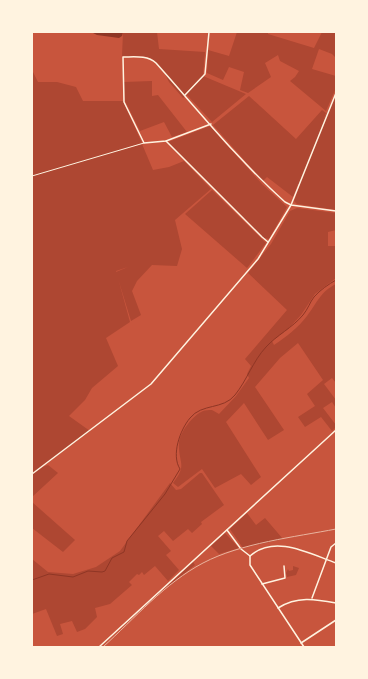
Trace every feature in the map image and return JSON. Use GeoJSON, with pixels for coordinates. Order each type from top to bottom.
{"type":"FeatureCollection","features":[{"type":"Feature","properties":{"kind":"street"},"geometry":{"type":"LineString","coordinates":[[184,95],[205,74],[209,32]]}},
{"type":"Feature","properties":{"kind":"street"},"geometry":{"type":"LineString","coordinates":[[210,124],[166,141],[144,143],[124,102],[123,57],[144,57],[153,60],[264,184],[284,202],[291,205],[336,211]]}},
{"type":"Feature","properties":{"kind":"street"},"geometry":{"type":"LineString","coordinates":[[32,474],[155,380],[258,259],[291,205],[336,94]]}},
{"type":"Feature","properties":{"kind":"street"},"geometry":{"type":"LineString","coordinates":[[166,141],[262,238],[269,242]]}},
{"type":"Feature","properties":{"kind":"street"},"geometry":{"type":"LineString","coordinates":[[100,647],[336,430]]}},
{"type":"Feature","properties":{"kind":"street"},"geometry":{"type":"LineString","coordinates":[[226,530],[241,549],[250,556]]}},
{"type":"Feature","properties":{"kind":"street"},"geometry":{"type":"LineString","coordinates":[[312,598],[331,547],[336,543]]}},
{"type":"Feature","properties":{"kind":"street"},"geometry":{"type":"LineString","coordinates":[[250,556],[258,550],[284,545],[336,563]]}},
{"type":"Feature","properties":{"kind":"street"},"geometry":{"type":"LineString","coordinates":[[250,556],[250,566],[304,647]]}},
{"type":"Feature","properties":{"kind":"street"},"geometry":{"type":"LineString","coordinates":[[262,584],[285,578],[284,566]]}},
{"type":"Feature","properties":{"kind":"street"},"geometry":{"type":"LineString","coordinates":[[278,608],[289,602],[312,598],[336,603]]}},
{"type":"Feature","properties":{"kind":"street"},"geometry":{"type":"LineString","coordinates":[[301,643],[336,620]]}},
{"type":"Feature","properties":{"kind":"lane"},"geometry":{"type":"LineString","coordinates":[[32,176],[144,143]]}},
{"type":"Feature","properties":{"kind":"shaded area"},"geometry":{"type":"Polygon","coordinates":[[[91,32],[123,32],[122,36],[119,38],[97,35],[91,32]]]}},
{"type":"Feature","properties":{"kind":"shaded area"},"geometry":{"type":"Polygon","coordinates":[[[123,32],[157,32],[159,49],[205,52],[203,76],[246,94],[212,122],[187,95],[183,98],[169,82],[163,70],[152,59],[147,57],[122,56],[123,32]]]}},
{"type":"Feature","properties":{"kind":"shaded area"},"geometry":{"type":"Polygon","coordinates":[[[237,32],[268,32],[268,34],[314,48],[322,32],[336,32],[336,58],[332,54],[319,49],[312,69],[336,76],[336,88],[326,111],[290,81],[299,71],[280,61],[278,55],[265,63],[271,77],[248,93],[240,90],[244,72],[229,67],[223,80],[207,73],[208,50],[229,56],[237,32]]]}},
{"type":"Feature","properties":{"kind":"shaded area"},"geometry":{"type":"Polygon","coordinates":[[[32,70],[38,82],[57,82],[76,87],[83,101],[123,101],[142,143],[105,155],[142,144],[153,170],[169,167],[184,161],[211,189],[175,220],[182,249],[177,266],[152,265],[137,281],[132,291],[141,315],[131,321],[119,281],[130,322],[106,338],[118,366],[92,388],[85,400],[69,416],[90,431],[42,467],[48,465],[58,473],[32,497],[32,70]]]}},
{"type":"Feature","properties":{"kind":"shaded area"},"geometry":{"type":"Polygon","coordinates":[[[152,81],[152,96],[158,95],[187,132],[172,137],[164,122],[140,131],[125,101],[124,82],[152,81]]]}},
{"type":"Feature","properties":{"kind":"shaded area"},"geometry":{"type":"Polygon","coordinates":[[[336,94],[336,210],[297,204],[294,201],[300,184],[298,184],[293,197],[267,177],[263,181],[213,125],[249,96],[296,139],[322,110],[326,113],[323,121],[336,94]]]}},
{"type":"Feature","properties":{"kind":"shaded area"},"geometry":{"type":"Polygon","coordinates":[[[210,126],[262,184],[287,207],[269,239],[264,238],[168,142],[210,126]]]}},
{"type":"Feature","properties":{"kind":"shaded area"},"geometry":{"type":"Polygon","coordinates":[[[212,190],[266,243],[247,268],[185,214],[212,190]]]}},
{"type":"Feature","properties":{"kind":"shaded area"},"geometry":{"type":"Polygon","coordinates":[[[297,208],[336,213],[336,230],[328,232],[328,246],[336,246],[336,278],[315,294],[301,315],[289,328],[272,341],[274,345],[296,328],[307,316],[322,294],[336,284],[336,383],[332,378],[324,384],[336,400],[336,408],[332,402],[323,408],[336,427],[332,431],[321,417],[305,427],[298,417],[315,406],[307,394],[323,380],[298,343],[280,358],[255,387],[284,430],[268,440],[244,403],[226,422],[261,477],[251,485],[241,474],[215,488],[202,469],[178,487],[173,483],[180,472],[181,463],[179,443],[184,429],[195,416],[203,411],[212,410],[219,414],[236,396],[249,378],[247,374],[251,366],[245,359],[287,310],[248,273],[271,244],[290,211],[297,208]]]}},
{"type":"Feature","properties":{"kind":"shaded area"},"geometry":{"type":"Polygon","coordinates":[[[200,473],[202,473],[224,505],[201,522],[202,524],[192,533],[188,529],[173,541],[164,531],[158,536],[171,551],[166,555],[179,570],[168,581],[155,566],[144,575],[142,572],[139,575],[137,574],[129,582],[132,585],[110,604],[95,608],[97,617],[85,629],[77,632],[72,621],[60,624],[63,634],[57,636],[46,609],[32,614],[32,559],[48,572],[73,574],[96,567],[120,551],[170,483],[176,490],[181,489],[200,473]]]}},
{"type":"Feature","properties":{"kind":"shaded area"},"geometry":{"type":"Polygon","coordinates":[[[32,502],[75,540],[63,552],[32,528],[32,502]]]}},
{"type":"Feature","properties":{"kind":"shaded area"},"geometry":{"type":"Polygon","coordinates":[[[247,513],[256,525],[265,518],[283,539],[243,548],[230,529],[247,513]]]}},
{"type":"Feature","properties":{"kind":"shaded area"},"geometry":{"type":"Polygon","coordinates":[[[225,533],[239,548],[219,554],[211,546],[225,533]]]}},
{"type":"Feature","properties":{"kind":"shaded area"},"geometry":{"type":"Polygon","coordinates":[[[193,562],[195,565],[162,591],[193,562]]]}},
{"type":"Feature","properties":{"kind":"shaded area"},"geometry":{"type":"Polygon","coordinates":[[[293,566],[299,568],[296,575],[287,577],[286,573],[288,569],[289,571],[293,570],[293,566]]]}},
{"type":"Feature","properties":{"kind":"waterway"},"geometry":{"type":"LineString","coordinates":[[32,580],[49,574],[73,577],[88,571],[105,571],[112,558],[124,552],[127,541],[165,494],[180,469],[176,457],[180,436],[186,423],[195,413],[200,410],[219,405],[230,400],[239,389],[261,352],[299,320],[316,294],[336,280]]}},
{"type":"Feature","properties":{"kind":"railway"},"geometry":{"type":"LineString","coordinates":[[103,647],[176,580],[203,563],[234,550],[286,538],[336,529]]}}]}
